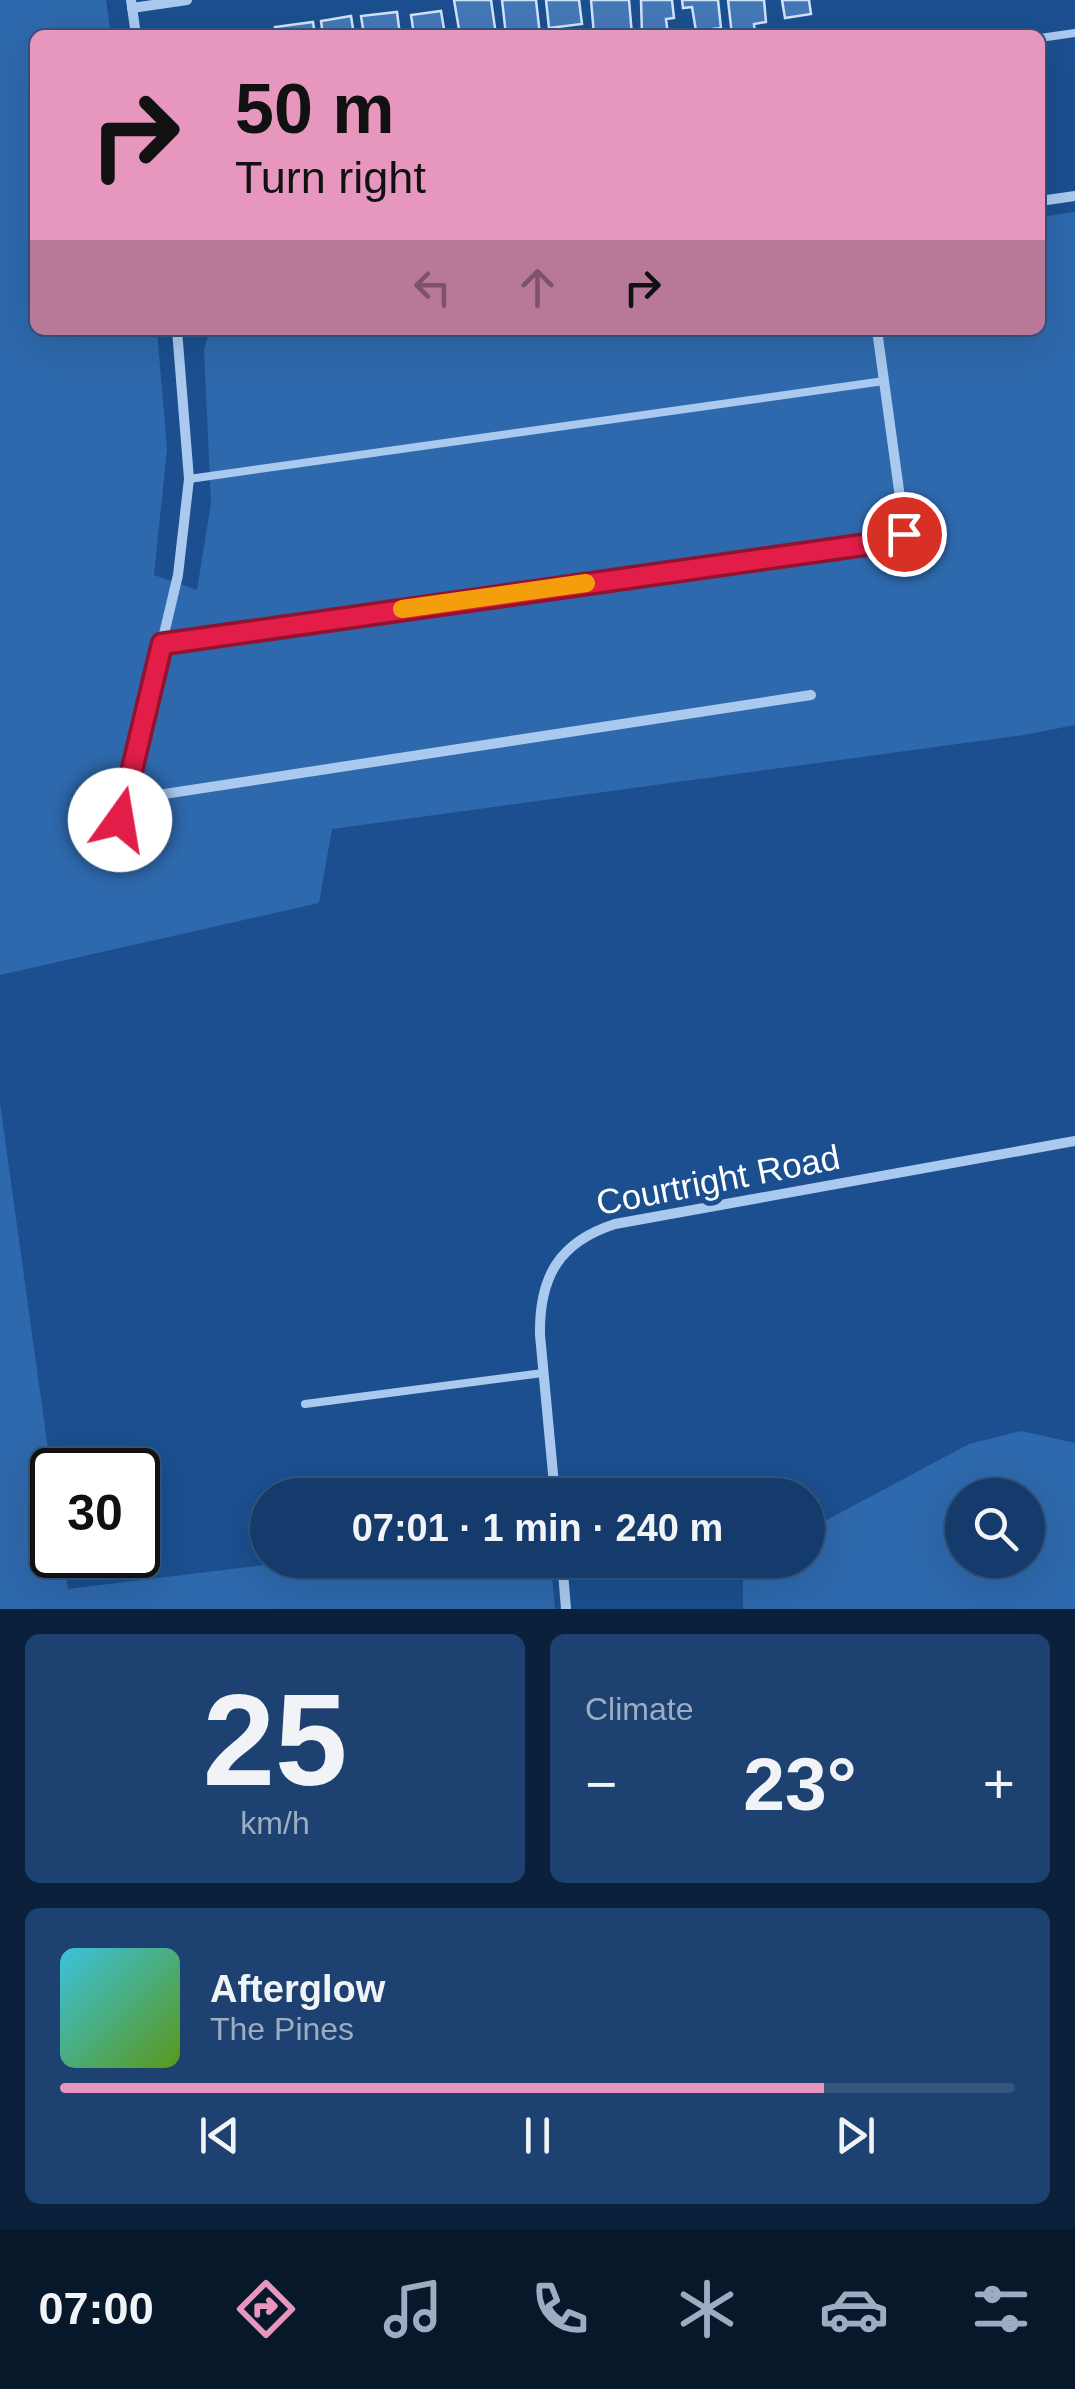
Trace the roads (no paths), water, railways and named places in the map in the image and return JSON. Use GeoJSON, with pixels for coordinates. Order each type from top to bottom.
{"type":"FeatureCollection","features":[{"type":"Feature","properties":{"kind":"street"},"geometry":{"type":"LineString","coordinates":[[135,30],[132,4],[187,0]]}},
{"type":"Feature","properties":{"kind":"street"},"geometry":{"type":"LineString","coordinates":[[1045,199],[1075,196]]}},
{"type":"Feature","properties":{"kind":"street"},"geometry":{"type":"LineString","coordinates":[[120,820],[178,575],[189,479],[177,335]]}},
{"type":"Feature","properties":{"kind":"street"},"geometry":{"type":"LineString","coordinates":[[162,644],[884,542],[904,534],[878,335]]}},
{"type":"Feature","properties":{"kind":"street"},"geometry":{"type":"LineString","coordinates":[[125,800],[810,696]]}},
{"type":"Feature","properties":{"kind":"street","name":"Courtright Road"},"geometry":{"type":"LineString","coordinates":[[553,1478],[540,1310],[550,1275],[572,1245],[599,1229],[1075,1141]]}},
{"type":"Feature","properties":{"kind":"street"},"geometry":{"type":"LineString","coordinates":[[563,1578],[566,1609]]}},
{"type":"Feature","properties":{"kind":"lane"},"geometry":{"type":"LineString","coordinates":[[1045,37],[1075,33]]}},
{"type":"Feature","properties":{"kind":"lane"},"geometry":{"type":"LineString","coordinates":[[189,479],[884,381]]}},
{"type":"Feature","properties":{"kind":"lane"},"geometry":{"type":"LineString","coordinates":[[305,1404],[543,1373]]}}]}
